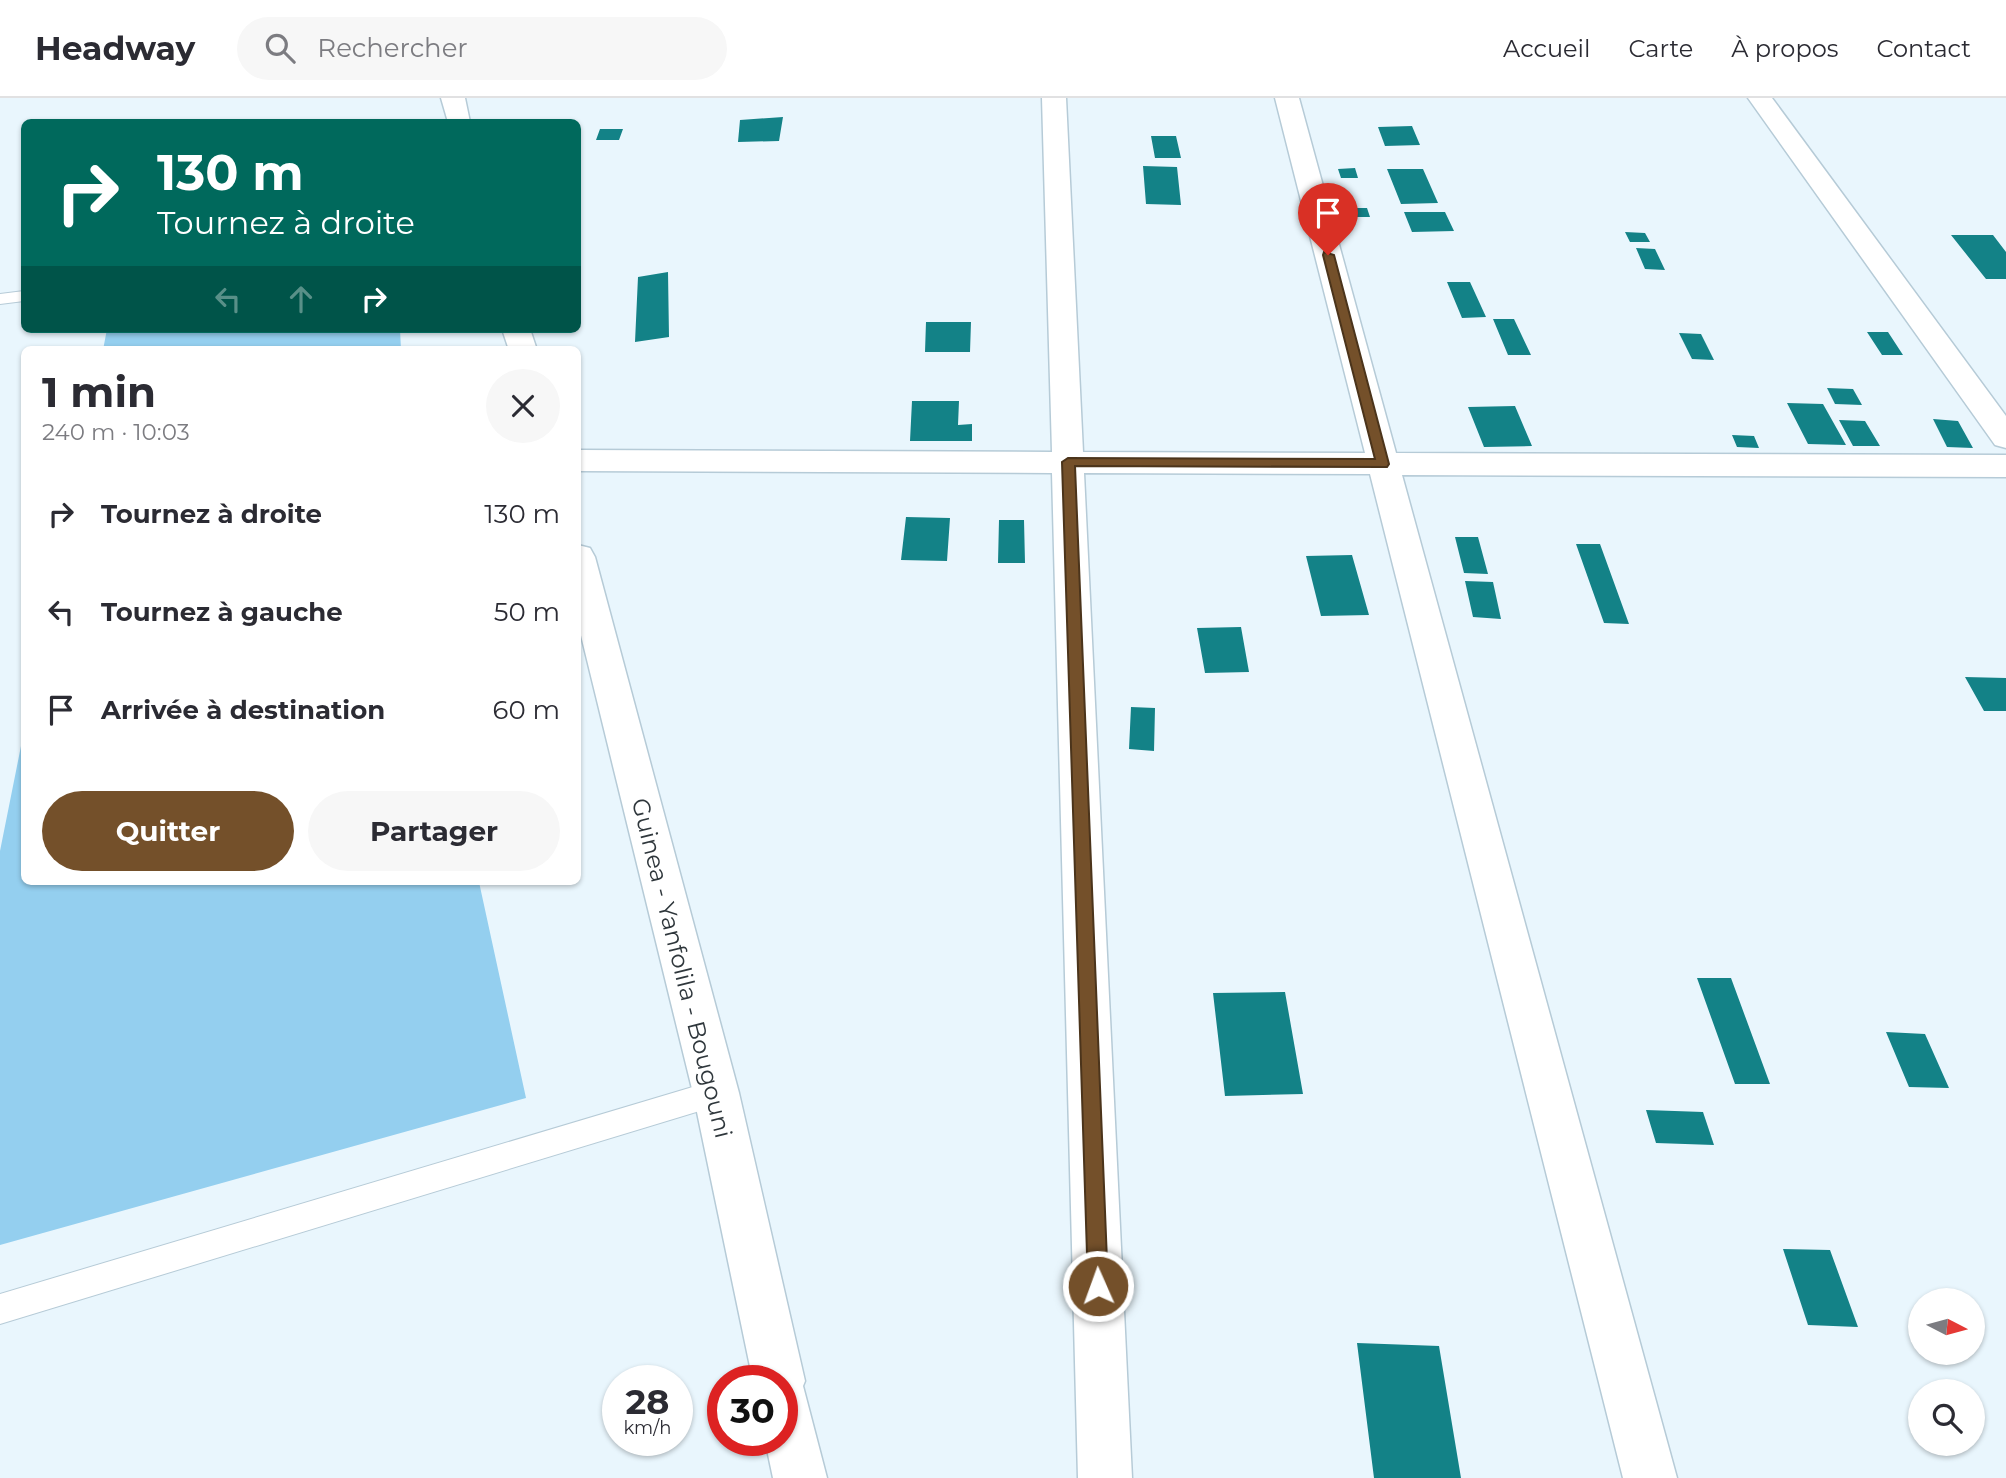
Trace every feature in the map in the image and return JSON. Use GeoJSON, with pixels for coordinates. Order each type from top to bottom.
{"type":"FeatureCollection","features":[{"type":"Feature","properties":{"kind":"street"},"geometry":{"type":"LineString","coordinates":[[453,98],[457,119]]}},
{"type":"Feature","properties":{"kind":"street"},"geometry":{"type":"LineString","coordinates":[[1054,98],[1105,1478]]}},
{"type":"Feature","properties":{"kind":"street"},"geometry":{"type":"LineString","coordinates":[[1287,98],[1650,1478]]}},
{"type":"Feature","properties":{"kind":"street"},"geometry":{"type":"LineString","coordinates":[[1760,98],[2006,438]]}},
{"type":"Feature","properties":{"kind":"street"},"geometry":{"type":"LineString","coordinates":[[581,460],[2006,466]]}},
{"type":"Feature","properties":{"kind":"street","name":"Guinea - Yanfolila - Bougouni"},"geometry":{"type":"LineString","coordinates":[[581,569],[716,1093],[776,1365]]}},
{"type":"Feature","properties":{"kind":"street"},"geometry":{"type":"LineString","coordinates":[[795,1456],[800,1478]]}},
{"type":"Feature","properties":{"kind":"lane"},"geometry":{"type":"LineString","coordinates":[[0,299],[21,296]]}},
{"type":"Feature","properties":{"kind":"lane"},"geometry":{"type":"LineString","coordinates":[[0,1310],[716,1093]]}},
{"type":"Feature","properties":{"kind":"shaded area"},"geometry":{"type":"Polygon","coordinates":[[[106,333],[400,333],[401,346],[104,346],[106,333]]]}},
{"type":"Feature","properties":{"kind":"shaded area"},"geometry":{"type":"Polygon","coordinates":[[[21,746],[21,885],[480,885],[526,1098],[0,1245],[0,851],[21,746]]]}},
{"type":"Feature","properties":{"kind":"building"},"geometry":{"type":"Polygon","coordinates":[[[783,117],[779,141],[738,142],[740,120],[783,117]]]}},
{"type":"Feature","properties":{"kind":"building"},"geometry":{"type":"Polygon","coordinates":[[[1412,126],[1420,145],[1385,146],[1378,127],[1412,126]]]}},
{"type":"Feature","properties":{"kind":"building"},"geometry":{"type":"Polygon","coordinates":[[[600,129],[623,129],[619,140],[596,140],[600,129]]]}},
{"type":"Feature","properties":{"kind":"building"},"geometry":{"type":"Polygon","coordinates":[[[1151,136],[1176,136],[1181,158],[1155,158],[1151,136]]]}},
{"type":"Feature","properties":{"kind":"building"},"geometry":{"type":"Polygon","coordinates":[[[1143,166],[1177,167],[1181,205],[1146,204],[1143,166]]]}},
{"type":"Feature","properties":{"kind":"building"},"geometry":{"type":"Polygon","coordinates":[[[1355,168],[1358,178],[1341,178],[1338,169],[1355,168]]]}},
{"type":"Feature","properties":{"kind":"building"},"geometry":{"type":"Polygon","coordinates":[[[1387,169],[1423,169],[1438,203],[1401,204],[1387,169]]]}},
{"type":"Feature","properties":{"kind":"building"},"geometry":{"type":"Polygon","coordinates":[[[1350,208],[1367,208],[1370,217],[1354,217],[1350,208]]]}},
{"type":"Feature","properties":{"kind":"building"},"geometry":{"type":"Polygon","coordinates":[[[1404,212],[1445,212],[1454,231],[1412,232],[1404,212]]]}},
{"type":"Feature","properties":{"kind":"building"},"geometry":{"type":"Polygon","coordinates":[[[1625,232],[1645,233],[1650,242],[1630,242],[1625,232]]]}},
{"type":"Feature","properties":{"kind":"building"},"geometry":{"type":"Polygon","coordinates":[[[1951,235],[1993,235],[2006,252],[2006,279],[1986,279],[1951,235]]]}},
{"type":"Feature","properties":{"kind":"building"},"geometry":{"type":"Polygon","coordinates":[[[1636,248],[1655,249],[1665,270],[1645,269],[1636,248]]]}},
{"type":"Feature","properties":{"kind":"building"},"geometry":{"type":"Polygon","coordinates":[[[668,272],[669,337],[635,342],[638,277],[668,272]]]}},
{"type":"Feature","properties":{"kind":"building"},"geometry":{"type":"Polygon","coordinates":[[[1447,282],[1470,282],[1486,317],[1462,318],[1447,282]]]}},
{"type":"Feature","properties":{"kind":"building"},"geometry":{"type":"Polygon","coordinates":[[[1493,319],[1514,319],[1531,355],[1508,355],[1493,319]]]}},
{"type":"Feature","properties":{"kind":"building"},"geometry":{"type":"Polygon","coordinates":[[[926,322],[971,322],[970,352],[925,352],[926,322]]]}},
{"type":"Feature","properties":{"kind":"building"},"geometry":{"type":"Polygon","coordinates":[[[1867,332],[1888,332],[1903,355],[1882,355],[1867,332]]]}},
{"type":"Feature","properties":{"kind":"building"},"geometry":{"type":"Polygon","coordinates":[[[1679,333],[1701,334],[1714,360],[1692,359],[1679,333]]]}},
{"type":"Feature","properties":{"kind":"building"},"geometry":{"type":"Polygon","coordinates":[[[1827,388],[1853,389],[1862,405],[1835,404],[1827,388]]]}},
{"type":"Feature","properties":{"kind":"building"},"geometry":{"type":"Polygon","coordinates":[[[912,401],[959,401],[958,425],[972,424],[972,441],[910,441],[912,401]]]}},
{"type":"Feature","properties":{"kind":"building"},"geometry":{"type":"Polygon","coordinates":[[[1787,403],[1823,404],[1846,445],[1808,444],[1787,403]]]}},
{"type":"Feature","properties":{"kind":"building"},"geometry":{"type":"Polygon","coordinates":[[[1515,406],[1532,446],[1484,447],[1468,407],[1515,406]]]}},
{"type":"Feature","properties":{"kind":"building"},"geometry":{"type":"Polygon","coordinates":[[[1933,419],[1958,421],[1973,448],[1947,447],[1933,419]]]}},
{"type":"Feature","properties":{"kind":"building"},"geometry":{"type":"Polygon","coordinates":[[[1839,420],[1865,421],[1880,446],[1853,446],[1839,420]]]}},
{"type":"Feature","properties":{"kind":"building"},"geometry":{"type":"Polygon","coordinates":[[[1732,435],[1754,436],[1759,448],[1737,447],[1732,435]]]}},
{"type":"Feature","properties":{"kind":"building"},"geometry":{"type":"Polygon","coordinates":[[[906,517],[950,518],[947,561],[901,560],[906,517]]]}},
{"type":"Feature","properties":{"kind":"building"},"geometry":{"type":"Polygon","coordinates":[[[999,520],[1024,520],[1025,563],[998,563],[999,520]]]}},
{"type":"Feature","properties":{"kind":"building"},"geometry":{"type":"Polygon","coordinates":[[[1455,537],[1478,537],[1488,574],[1464,573],[1455,537]]]}},
{"type":"Feature","properties":{"kind":"building"},"geometry":{"type":"Polygon","coordinates":[[[1576,544],[1600,544],[1629,624],[1604,623],[1576,544]]]}},
{"type":"Feature","properties":{"kind":"building"},"geometry":{"type":"Polygon","coordinates":[[[1352,555],[1369,615],[1321,616],[1306,556],[1352,555]]]}},
{"type":"Feature","properties":{"kind":"building"},"geometry":{"type":"Polygon","coordinates":[[[1465,581],[1493,582],[1501,619],[1473,617],[1465,581]]]}},
{"type":"Feature","properties":{"kind":"building"},"geometry":{"type":"Polygon","coordinates":[[[1241,627],[1249,672],[1205,673],[1197,628],[1241,627]]]}},
{"type":"Feature","properties":{"kind":"building"},"geometry":{"type":"Polygon","coordinates":[[[1965,677],[2006,678],[2006,711],[1984,711],[1965,677]]]}},
{"type":"Feature","properties":{"kind":"building"},"geometry":{"type":"Polygon","coordinates":[[[1131,707],[1155,708],[1154,751],[1129,749],[1131,707]]]}},
{"type":"Feature","properties":{"kind":"building"},"geometry":{"type":"Polygon","coordinates":[[[1697,978],[1731,978],[1770,1084],[1735,1084],[1697,978]]]}},
{"type":"Feature","properties":{"kind":"building"},"geometry":{"type":"Polygon","coordinates":[[[1285,992],[1303,1094],[1225,1096],[1213,993],[1285,992]]]}},
{"type":"Feature","properties":{"kind":"building"},"geometry":{"type":"Polygon","coordinates":[[[1886,1032],[1925,1034],[1949,1088],[1909,1087],[1886,1032]]]}},
{"type":"Feature","properties":{"kind":"building"},"geometry":{"type":"Polygon","coordinates":[[[1646,1110],[1703,1112],[1714,1145],[1656,1143],[1646,1110]]]}},
{"type":"Feature","properties":{"kind":"building"},"geometry":{"type":"Polygon","coordinates":[[[1783,1249],[1830,1250],[1858,1327],[1808,1325],[1783,1249]]]}},
{"type":"Feature","properties":{"kind":"building"},"geometry":{"type":"Polygon","coordinates":[[[1357,1343],[1439,1346],[1461,1478],[1374,1478],[1357,1343]]]}},
{"type":"Feature","properties":{"kind":"route"},"geometry":{"type":"LineString","coordinates":[[1098,1286],[1068,462],[1383,464],[1328,255]]}}]}
